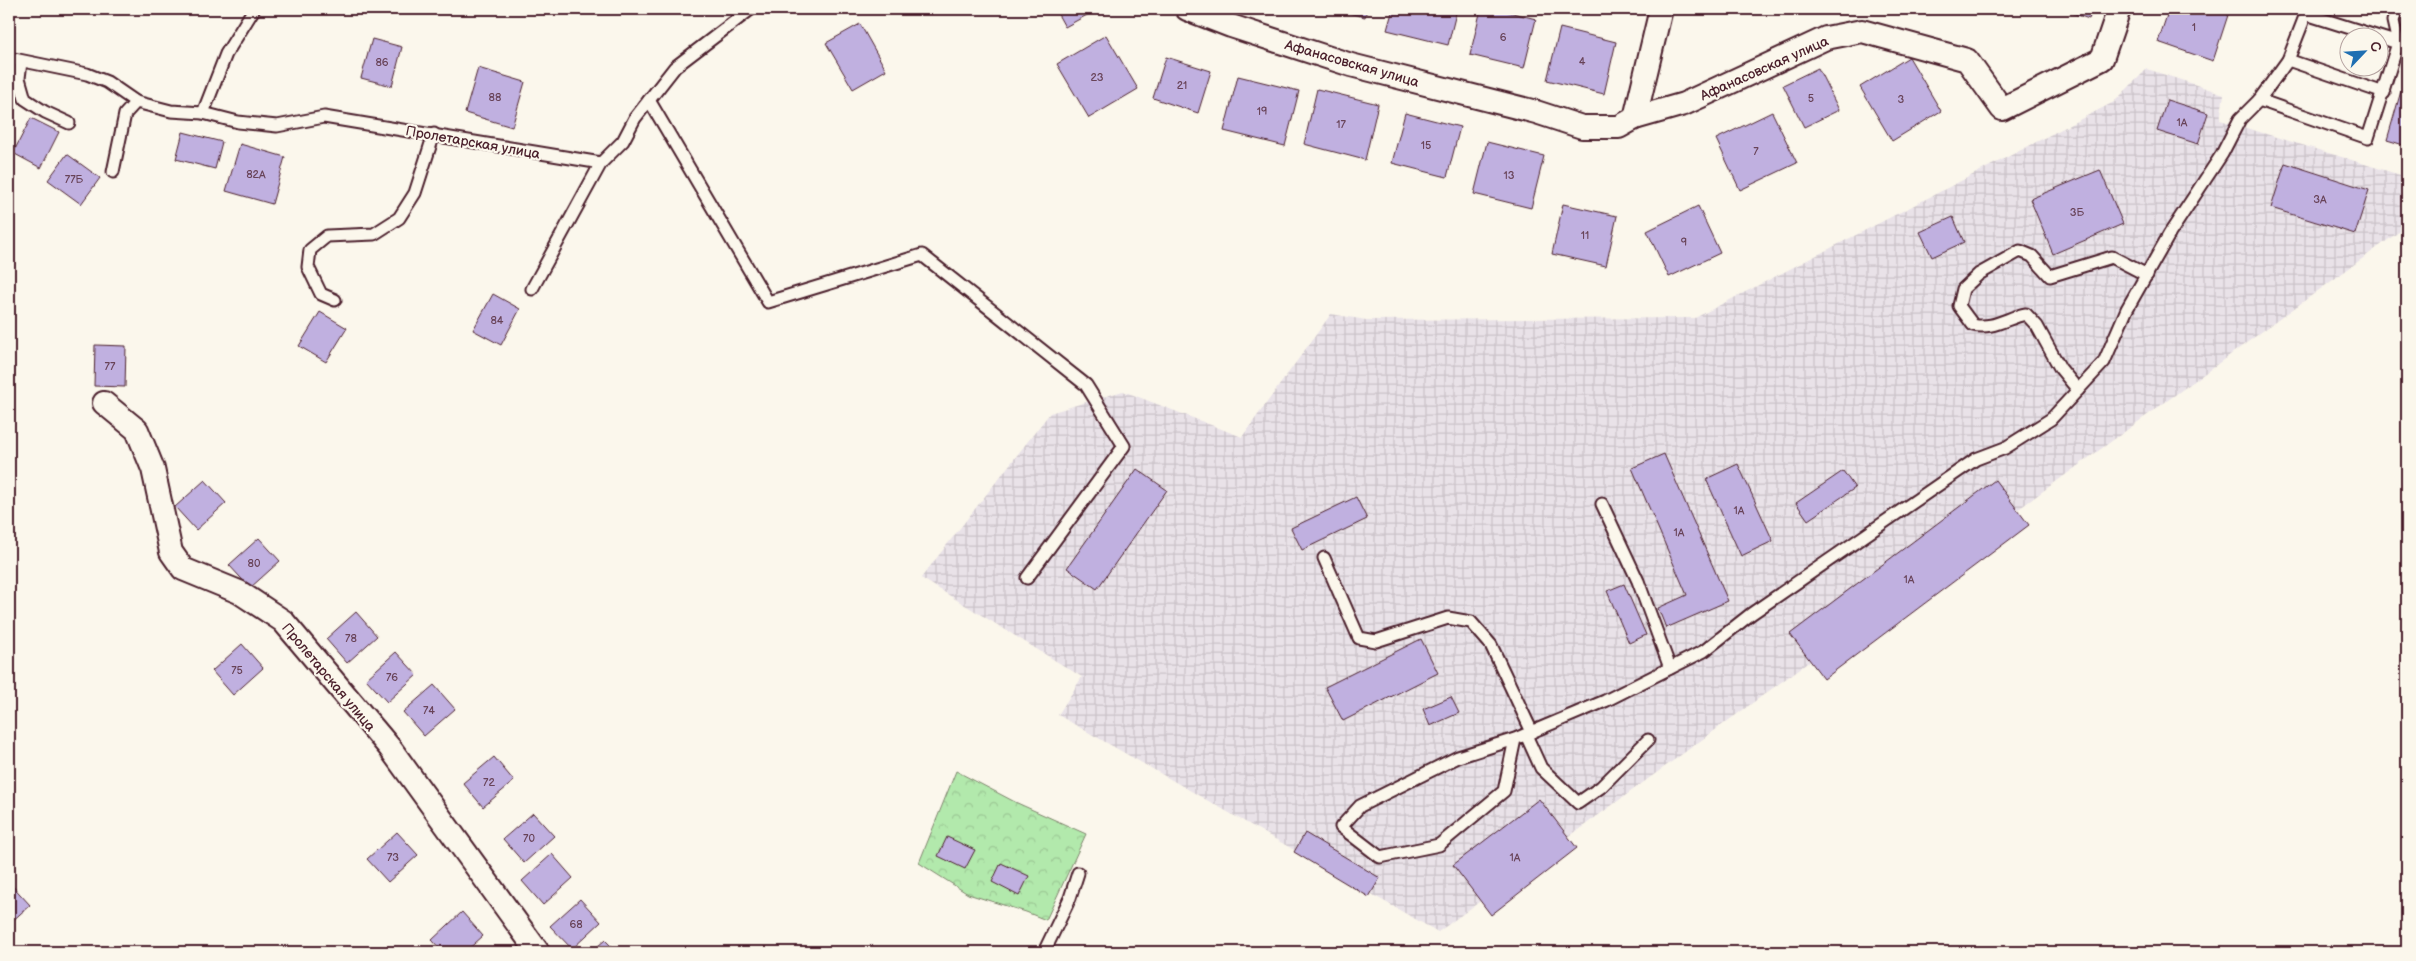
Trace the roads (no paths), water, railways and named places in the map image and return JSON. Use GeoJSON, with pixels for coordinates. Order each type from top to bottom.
{"type":"FeatureCollection","features":[{"type":"Feature","properties":{"kind":"street","name":"Афанасовская улица"},"geometry":{"type":"LineString","coordinates":[[1187,9],[1231,26],[1351,65],[1536,112],[1582,128],[1619,127],[1635,118],[1684,104],[1826,38],[1862,31],[1966,60],[2002,109],[2102,59],[2119,9]]}},
{"type":"Feature","properties":{"kind":"street"},"geometry":{"type":"LineString","coordinates":[[1635,118],[1661,9]]}},
{"type":"Feature","properties":{"kind":"street","name":"Пролетарская улица"},"geometry":{"type":"LineString","coordinates":[[104,403],[137,430],[153,469],[171,552],[183,569],[238,592],[283,621],[390,748],[538,952]]}},
{"type":"Feature","properties":{"kind":"lane"},"geometry":{"type":"LineString","coordinates":[[203,113],[226,54],[254,9]]}},
{"type":"Feature","properties":{"kind":"lane"},"geometry":{"type":"LineString","coordinates":[[532,290],[602,163],[623,141],[649,100],[674,67],[751,9]]}},
{"type":"Feature","properties":{"kind":"lane"},"geometry":{"type":"LineString","coordinates":[[2259,100],[2368,138],[2402,44],[2393,21],[2398,9]]}},
{"type":"Feature","properties":{"kind":"lane"},"geometry":{"type":"LineString","coordinates":[[1524,735],[1504,791],[1439,845],[1380,857],[1341,828],[1360,806],[1458,757],[1524,735],[1605,700],[1704,651],[1751,614],[1976,459],[2005,448],[2051,419],[2104,362],[2127,309],[2170,233],[2222,154],[2240,118],[2259,100],[2288,60],[2307,11],[2402,44]]}},
{"type":"Feature","properties":{"kind":"lane","name":"Пролетарская улица"},"geometry":{"type":"LineString","coordinates":[[9,58],[21,62],[87,74],[107,82],[136,102],[171,112],[203,113],[238,122],[277,126],[324,117],[602,163]]}},
{"type":"Feature","properties":{"kind":"lane"},"geometry":{"type":"LineString","coordinates":[[2288,60],[2384,93]]}},
{"type":"Feature","properties":{"kind":"lane"},"geometry":{"type":"LineString","coordinates":[[21,62],[19,78],[25,99],[45,112],[69,123]]}},
{"type":"Feature","properties":{"kind":"lane"},"geometry":{"type":"LineString","coordinates":[[649,100],[768,302],[922,255],[1086,385],[1124,446],[1027,578]]}},
{"type":"Feature","properties":{"kind":"lane"},"geometry":{"type":"LineString","coordinates":[[113,172],[125,114],[136,102]]}},
{"type":"Feature","properties":{"kind":"lane"},"geometry":{"type":"LineString","coordinates":[[335,300],[321,294],[308,267],[310,250],[327,236],[374,234],[399,218],[415,193],[434,134]]}},
{"type":"Feature","properties":{"kind":"lane"},"geometry":{"type":"LineString","coordinates":[[2078,390],[2060,368],[2037,326],[2026,314],[2014,316],[1994,326],[1982,328],[1973,325],[1959,306],[1963,289],[1979,274],[2020,251],[2032,256],[2050,276],[2112,257],[2147,275]]}},
{"type":"Feature","properties":{"kind":"lane"},"geometry":{"type":"LineString","coordinates":[[1602,504],[1638,581],[1670,668]]}},
{"type":"Feature","properties":{"kind":"lane"},"geometry":{"type":"LineString","coordinates":[[1324,558],[1359,638],[1376,641],[1448,618],[1471,622],[1491,645],[1524,735],[1541,768],[1578,803],[1600,787],[1648,740]]}},
{"type":"Feature","properties":{"kind":"lane"},"geometry":{"type":"LineString","coordinates":[[1044,952],[1070,898],[1078,873]]}}]}
